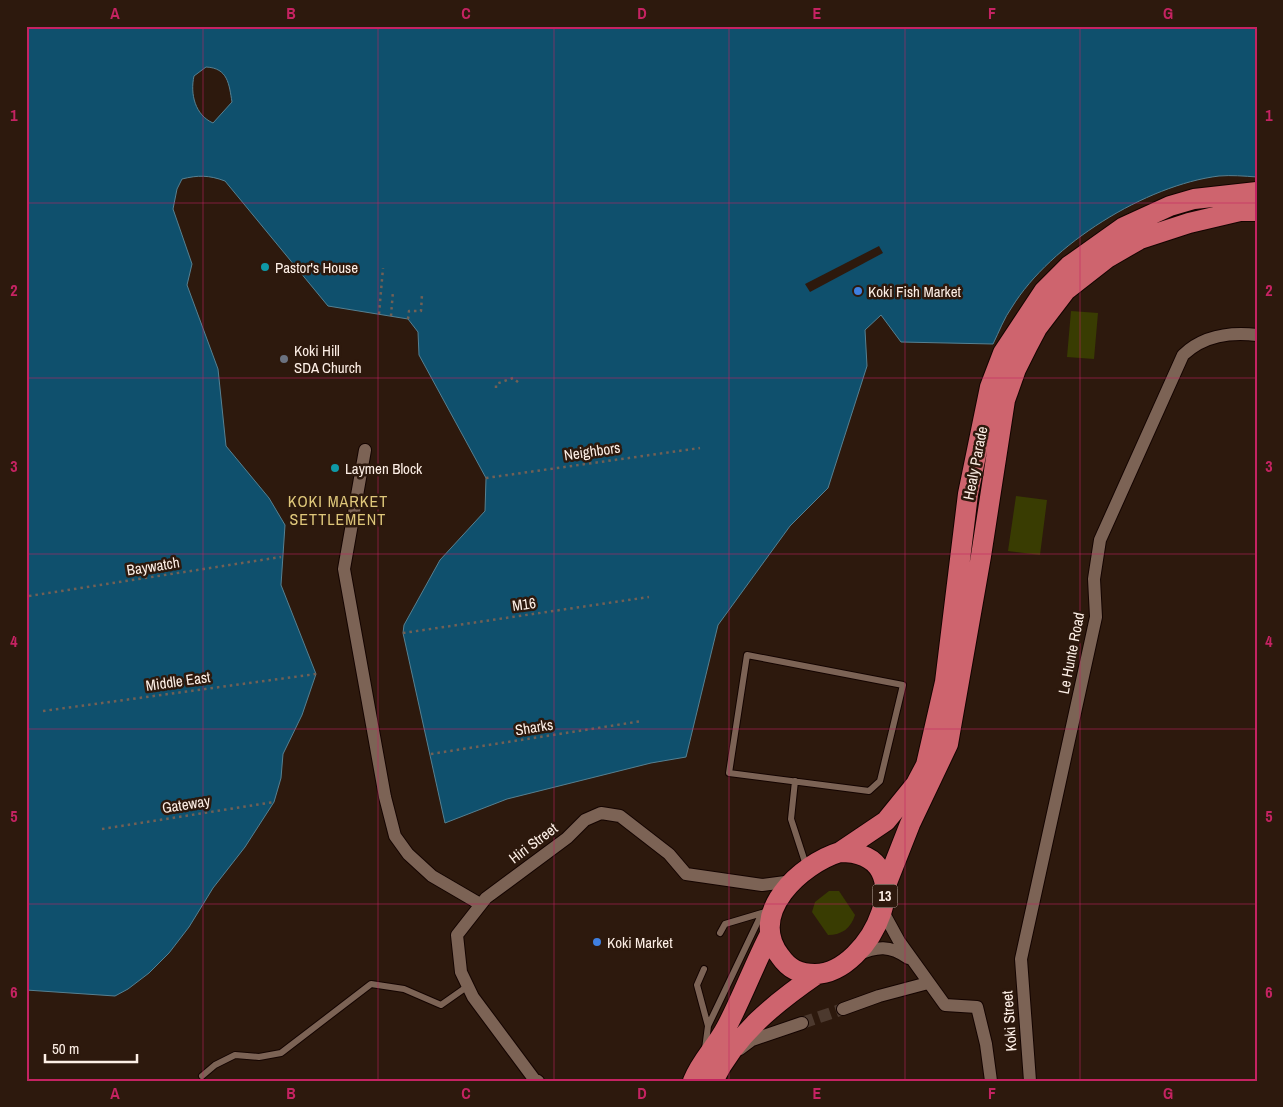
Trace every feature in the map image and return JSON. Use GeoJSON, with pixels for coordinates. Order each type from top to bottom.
{"type":"FeatureCollection","features":[{"type":"Feature","properties":{"kind":"highway","name":"Healy Parade"},"geometry":{"type":"LineString","coordinates":[[840,852],[886,820],[916,784],[926,766],[945,682],[968,494],[990,387],[1003,353],[1044,291],[1069,266],[1124,227],[1170,206],[1194,198],[1257,192]]}},
{"type":"Feature","properties":{"kind":"highway","name":"Healy Parade"},"geometry":{"type":"LineString","coordinates":[[886,885],[910,824],[948,744],[981,556],[1005,400],[1037,328],[1066,290],[1107,258],[1140,239],[1189,223],[1240,211],[1257,211]]}},
{"type":"Feature","properties":{"kind":"highway"},"geometry":{"type":"LineString","coordinates":[[817,974],[801,973],[788,966],[775,950],[770,934],[768,911],[800,874],[825,857],[840,852]]}},
{"type":"Feature","properties":{"kind":"highway","name":"13"},"geometry":{"type":"LineString","coordinates":[[713,1081],[722,1064],[778,1001],[817,974],[834,969],[863,946],[882,910],[886,885],[879,869],[868,858],[851,852],[840,852]]}},
{"type":"Feature","properties":{"kind":"highway"},"geometry":{"type":"LineString","coordinates":[[693,1081],[741,999],[770,934]]}},
{"type":"Feature","properties":{"kind":"street","name":"Le Hunte Road"},"geometry":{"type":"LineString","coordinates":[[1021,959],[1096,617],[1094,579],[1100,540],[1183,355],[1192,347],[1214,336],[1239,333],[1257,335]]}},
{"type":"Feature","properties":{"kind":"street"},"geometry":{"type":"LineString","coordinates":[[364,450],[344,570],[385,797],[395,836],[408,854],[432,876],[480,904]]}},
{"type":"Feature","properties":{"kind":"street","name":"Hiri Street"},"geometry":{"type":"LineString","coordinates":[[538,1081],[534,1079],[474,997],[461,972],[457,935],[480,904],[567,838],[585,820],[602,813],[620,816],[669,854],[686,874],[762,885],[800,874]]}},
{"type":"Feature","properties":{"kind":"street"},"geometry":{"type":"LineString","coordinates":[[882,910],[914,962],[945,1005],[977,1007],[986,1044],[991,1081]]}},
{"type":"Feature","properties":{"kind":"street"},"geometry":{"type":"LineString","coordinates":[[849,958],[872,948],[890,948],[914,962]]}},
{"type":"Feature","properties":{"kind":"street","name":"Koki Street"},"geometry":{"type":"LineString","coordinates":[[1021,959],[1030,1081]]}},
{"type":"Feature","properties":{"kind":"street"},"geometry":{"type":"LineString","coordinates":[[843,1009],[879,996],[928,983]]}},
{"type":"Feature","properties":{"kind":"street"},"geometry":{"type":"LineString","coordinates":[[723,1081],[740,1049],[752,1040],[802,1024]]}},
{"type":"Feature","properties":{"kind":"lane"},"geometry":{"type":"LineString","coordinates":[[747,655],[903,685],[880,781],[869,791],[795,781],[729,773],[747,655]]}},
{"type":"Feature","properties":{"kind":"lane"},"geometry":{"type":"LineString","coordinates":[[795,781],[791,819],[800,874]]}},
{"type":"Feature","properties":{"kind":"lane"},"geometry":{"type":"LineString","coordinates":[[720,933],[725,924],[768,911]]}},
{"type":"Feature","properties":{"kind":"lane"},"geometry":{"type":"LineString","coordinates":[[704,1060],[708,1026],[768,911]]}},
{"type":"Feature","properties":{"kind":"lane"},"geometry":{"type":"LineString","coordinates":[[704,969],[697,985],[708,1026]]}},
{"type":"Feature","properties":{"kind":"lane"},"geometry":{"type":"LineString","coordinates":[[202,1076],[215,1065],[235,1055],[259,1057],[281,1052],[371,984],[404,989],[441,1005],[468,986]]}},
{"type":"Feature","properties":{"kind":"path"},"geometry":{"type":"LineString","coordinates":[[379,314],[383,268]]}},
{"type":"Feature","properties":{"kind":"path"},"geometry":{"type":"LineString","coordinates":[[391,316],[393,291]]}},
{"type":"Feature","properties":{"kind":"path"},"geometry":{"type":"LineString","coordinates":[[408,319],[409,311],[421,311],[422,294]]}},
{"type":"Feature","properties":{"kind":"path"},"geometry":{"type":"LineString","coordinates":[[496,388],[496,384],[513,378],[519,383]]}},
{"type":"Feature","properties":{"kind":"path","name":"Neighbors"},"geometry":{"type":"LineString","coordinates":[[486,478],[700,448]]}},
{"type":"Feature","properties":{"kind":"path","name":"Baywatch"},"geometry":{"type":"LineString","coordinates":[[29,596],[281,557]]}},
{"type":"Feature","properties":{"kind":"path","name":"M16"},"geometry":{"type":"LineString","coordinates":[[403,633],[649,597]]}},
{"type":"Feature","properties":{"kind":"path","name":"Middle East"},"geometry":{"type":"LineString","coordinates":[[43,711],[316,674]]}},
{"type":"Feature","properties":{"kind":"path","name":"Sharks"},"geometry":{"type":"LineString","coordinates":[[430,754],[642,721]]}},
{"type":"Feature","properties":{"kind":"path","name":"Gateway"},"geometry":{"type":"LineString","coordinates":[[102,828],[274,802]]}},
{"type":"Feature","properties":{"kind":"shaded area"},"geometry":{"type":"Polygon","coordinates":[[[1071,311],[1098,313],[1094,359],[1067,357],[1071,311]]]}},
{"type":"Feature","properties":{"kind":"shaded area"},"geometry":{"type":"Polygon","coordinates":[[[1016,496],[1047,500],[1040,555],[1008,551],[1016,496]]]}},
{"type":"Feature","properties":{"kind":"shaded area"},"geometry":{"type":"Polygon","coordinates":[[[829,891],[839,891],[855,915],[851,924],[845,930],[838,934],[828,935],[812,912],[815,902],[829,891]]]}},
{"type":"Feature","properties":{"kind":"water"},"geometry":{"type":"Polygon","coordinates":[[[26,26],[1257,26],[1257,177],[1219,176],[1191,182],[1161,191],[1103,221],[1075,240],[1029,284],[1009,311],[993,344],[901,342],[881,315],[865,330],[867,366],[828,488],[790,526],[718,625],[686,757],[651,763],[507,799],[445,823],[403,633],[404,625],[440,560],[485,511],[486,478],[419,355],[418,332],[408,319],[328,306],[225,181],[203,176],[182,179],[177,189],[173,209],[192,264],[187,285],[218,369],[226,446],[269,498],[285,525],[281,585],[316,674],[302,715],[283,754],[281,778],[274,802],[245,847],[213,888],[189,927],[169,953],[149,973],[115,996],[26,990],[26,26]],[[206,67],[194,76],[193,90],[198,109],[202,115],[213,123],[232,102],[226,78],[219,70],[206,67]]]}},
{"type":"Feature","properties":{"kind":"pier"},"geometry":{"type":"Polygon","coordinates":[[[879,246],[883,253],[810,292],[805,284],[879,246]]]}},
{"type":"Feature","properties":{"kind":"tunnel"},"geometry":{"type":"LineString","coordinates":[[802,1023],[843,1009]]}},
{"type":"Feature","properties":{"kind":"place","name":"Pastor's House"},"geometry":{"type":"Point","coordinates":[265,267]}},
{"type":"Feature","properties":{"kind":"place","name":"Koki Fish Market"},"geometry":{"type":"Point","coordinates":[858,291]}},
{"type":"Feature","properties":{"kind":"place","name":"Koki Hill SDA Church"},"geometry":{"type":"Point","coordinates":[284,359]}},
{"type":"Feature","properties":{"kind":"place","name":"Laymen Block"},"geometry":{"type":"Point","coordinates":[335,468]}},
{"type":"Feature","properties":{"kind":"place","name":"Koki Market"},"geometry":{"type":"Point","coordinates":[597,942]}},
{"type":"Feature","properties":{"kind":"district","name":"KOKI MARKET SETTLEMENT"},"geometry":{"type":"Point","coordinates":[338,510]}}]}
